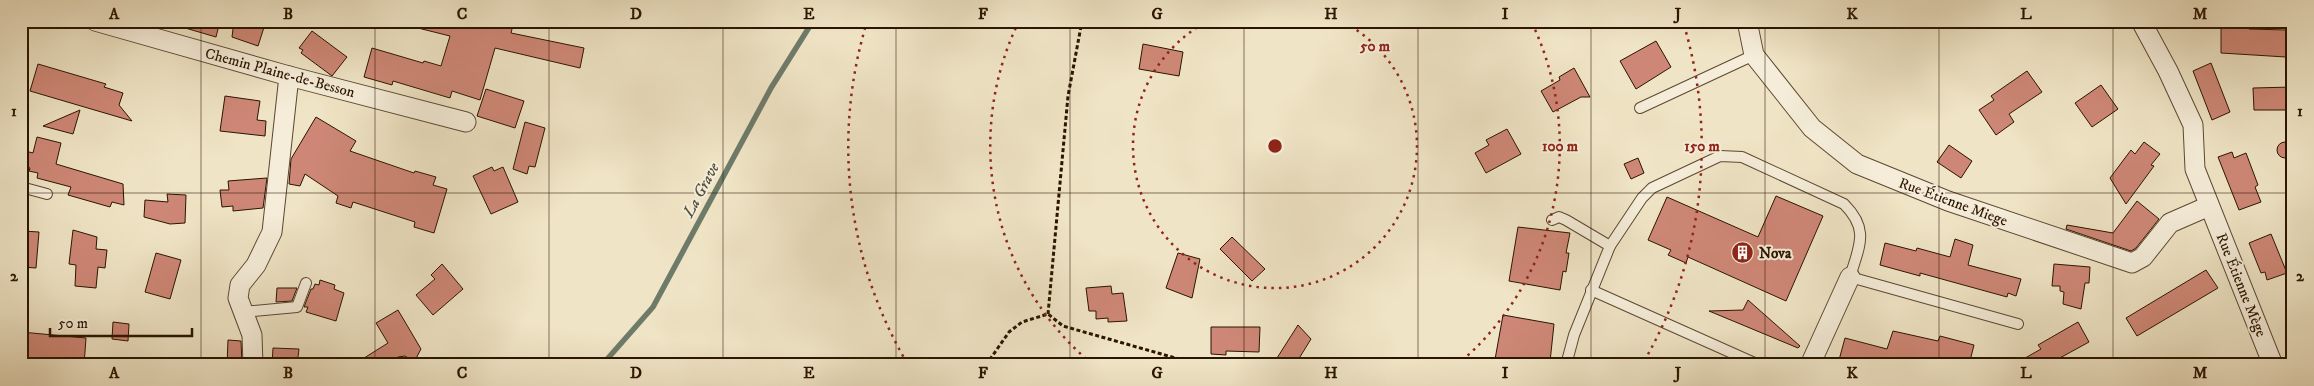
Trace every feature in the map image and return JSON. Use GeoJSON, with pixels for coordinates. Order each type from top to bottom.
{"type":"FeatureCollection","features":[{"type":"Feature","properties":{"kind":"street","name":"Chemin Plaine-de-Besson"},"geometry":{"type":"LineString","coordinates":[[95,21],[289,76],[466,122]]}},
{"type":"Feature","properties":{"kind":"street","name":"Rue Étienne Miege"},"geometry":{"type":"LineString","coordinates":[[1747,21],[1754,55],[1812,128],[1857,164],[1948,201],[2124,262],[2132,263],[2143,257],[2170,223],[2209,206]]}},
{"type":"Feature","properties":{"kind":"street","name":"Rue Étienne Mège"},"geometry":{"type":"LineString","coordinates":[[2141,21],[2193,125],[2195,169],[2273,365]]}},
{"type":"Feature","properties":{"kind":"street"},"geometry":{"type":"LineString","coordinates":[[252,365],[252,335],[238,298],[240,285],[256,265],[272,232],[289,76]]}},
{"type":"Feature","properties":{"kind":"street"},"geometry":{"type":"LineString","coordinates":[[1810,365],[1850,277]]}},
{"type":"Feature","properties":{"kind":"lane"},"geometry":{"type":"LineString","coordinates":[[1640,108],[1754,55]]}},
{"type":"Feature","properties":{"kind":"lane"},"geometry":{"type":"LineString","coordinates":[[1566,365],[1574,335],[1610,246],[1642,198],[1652,188],[1720,156],[1742,157],[1844,204],[1856,216],[1861,236],[1850,277],[2018,324]]}},
{"type":"Feature","properties":{"kind":"lane"},"geometry":{"type":"LineString","coordinates":[[21,187],[47,194]]}},
{"type":"Feature","properties":{"kind":"lane"},"geometry":{"type":"LineString","coordinates":[[1552,220],[1560,217],[1610,246]]}},
{"type":"Feature","properties":{"kind":"lane"},"geometry":{"type":"LineString","coordinates":[[242,312],[297,307],[306,283]]}},
{"type":"Feature","properties":{"kind":"lane"},"geometry":{"type":"LineString","coordinates":[[1591,290],[1759,365]]}},
{"type":"Feature","properties":{"kind":"path"},"geometry":{"type":"LineString","coordinates":[[1048,314],[1068,96],[1082,21]]}},
{"type":"Feature","properties":{"kind":"path"},"geometry":{"type":"LineString","coordinates":[[986,365],[1010,332],[1022,322],[1048,314]]}},
{"type":"Feature","properties":{"kind":"path"},"geometry":{"type":"LineString","coordinates":[[1048,314],[1063,326],[1200,365]]}},
{"type":"Feature","properties":{"kind":"building"},"geometry":{"type":"Polygon","coordinates":[[[176,21],[220,21],[216,37],[175,25],[176,21]]]}},
{"type":"Feature","properties":{"kind":"building"},"geometry":{"type":"Polygon","coordinates":[[[234,21],[266,21],[258,46],[232,37],[234,21]]]}},
{"type":"Feature","properties":{"kind":"building"},"geometry":{"type":"Polygon","coordinates":[[[415,21],[472,21],[491,25],[492,21],[514,21],[511,33],[584,48],[580,68],[495,48],[480,100],[452,91],[450,98],[393,81],[392,85],[364,77],[372,48],[423,63],[424,61],[441,66],[450,36],[414,27],[415,21]]]}},
{"type":"Feature","properties":{"kind":"building"},"geometry":{"type":"Polygon","coordinates":[[[2230,21],[2247,21],[2249,29],[2286,30],[2286,57],[2221,53],[2221,24],[2228,25],[2230,21]]]}},
{"type":"Feature","properties":{"kind":"building"},"geometry":{"type":"Polygon","coordinates":[[[312,31],[347,57],[332,76],[301,53],[303,50],[299,48],[312,31]]]}},
{"type":"Feature","properties":{"kind":"building"},"geometry":{"type":"Polygon","coordinates":[[[1656,41],[1671,67],[1636,89],[1620,61],[1656,41]]]}},
{"type":"Feature","properties":{"kind":"building"},"geometry":{"type":"Polygon","coordinates":[[[1143,44],[1183,52],[1179,76],[1139,69],[1143,44]]]}},
{"type":"Feature","properties":{"kind":"building"},"geometry":{"type":"Polygon","coordinates":[[[2211,63],[2230,112],[2212,120],[2193,71],[2211,63]]]}},
{"type":"Feature","properties":{"kind":"building"},"geometry":{"type":"Polygon","coordinates":[[[38,64],[106,84],[104,87],[123,93],[119,105],[132,121],[30,91],[38,64]]]}},
{"type":"Feature","properties":{"kind":"building"},"geometry":{"type":"Polygon","coordinates":[[[1574,68],[1590,97],[1581,97],[1553,112],[1541,91],[1560,80],[1559,77],[1574,68]]]}},
{"type":"Feature","properties":{"kind":"building"},"geometry":{"type":"Polygon","coordinates":[[[2027,71],[2042,92],[2009,114],[2014,122],[1996,135],[1979,110],[1994,100],[1991,96],[2027,71]]]}},
{"type":"Feature","properties":{"kind":"building"},"geometry":{"type":"Polygon","coordinates":[[[2101,85],[2118,109],[2092,127],[2075,103],[2101,85]]]}},
{"type":"Feature","properties":{"kind":"building"},"geometry":{"type":"Polygon","coordinates":[[[2293,87],[2293,110],[2254,110],[2253,88],[2293,87]]]}},
{"type":"Feature","properties":{"kind":"building"},"geometry":{"type":"Polygon","coordinates":[[[486,89],[524,101],[515,128],[477,116],[486,89]]]}},
{"type":"Feature","properties":{"kind":"building"},"geometry":{"type":"Polygon","coordinates":[[[225,96],[260,101],[257,120],[266,121],[265,136],[220,131],[225,96]]]}},
{"type":"Feature","properties":{"kind":"building"},"geometry":{"type":"Polygon","coordinates":[[[80,110],[73,134],[43,126],[80,110]]]}},
{"type":"Feature","properties":{"kind":"building"},"geometry":{"type":"Polygon","coordinates":[[[316,117],[356,141],[350,151],[414,173],[415,171],[436,177],[433,185],[447,189],[434,233],[414,227],[415,222],[353,202],[351,208],[336,203],[338,196],[305,174],[300,186],[289,184],[291,159],[316,117]]]}},
{"type":"Feature","properties":{"kind":"building"},"geometry":{"type":"Polygon","coordinates":[[[525,122],[545,128],[535,167],[529,166],[527,174],[513,169],[525,122]]]}},
{"type":"Feature","properties":{"kind":"building"},"geometry":{"type":"Polygon","coordinates":[[[1507,129],[1521,154],[1486,173],[1475,153],[1489,145],[1486,140],[1507,129]]]}},
{"type":"Feature","properties":{"kind":"building"},"geometry":{"type":"Polygon","coordinates":[[[37,137],[61,143],[56,164],[123,184],[124,205],[112,202],[110,207],[68,195],[71,187],[37,178],[38,173],[29,171],[30,168],[21,165],[21,150],[33,153],[37,137]]]}},
{"type":"Feature","properties":{"kind":"building"},"geometry":{"type":"Polygon","coordinates":[[[2144,142],[2160,154],[2151,165],[2154,166],[2126,204],[2110,178],[2131,150],[2135,154],[2144,142]]]}},
{"type":"Feature","properties":{"kind":"building"},"geometry":{"type":"Polygon","coordinates":[[[2282,142],[2288,142],[2293,147],[2291,156],[2282,158],[2277,153],[2277,147],[2282,142]]]}},
{"type":"Feature","properties":{"kind":"building"},"geometry":{"type":"Polygon","coordinates":[[[1949,145],[1972,161],[1961,178],[1937,162],[1949,145]]]}},
{"type":"Feature","properties":{"kind":"building"},"geometry":{"type":"Polygon","coordinates":[[[2232,152],[2234,158],[2246,153],[2258,185],[2255,187],[2261,202],[2239,210],[2218,157],[2232,152]]]}},
{"type":"Feature","properties":{"kind":"building"},"geometry":{"type":"Polygon","coordinates":[[[1638,158],[1644,173],[1631,179],[1624,164],[1638,158]]]}},
{"type":"Feature","properties":{"kind":"building"},"geometry":{"type":"Polygon","coordinates":[[[492,167],[494,171],[503,167],[518,202],[491,214],[473,176],[492,167]]]}},
{"type":"Feature","properties":{"kind":"building"},"geometry":{"type":"Polygon","coordinates":[[[267,178],[263,208],[233,211],[233,206],[222,207],[220,190],[229,190],[228,181],[267,178]]]}},
{"type":"Feature","properties":{"kind":"building"},"geometry":{"type":"Polygon","coordinates":[[[167,194],[186,195],[185,223],[170,224],[144,217],[145,200],[168,202],[167,194]]]}},
{"type":"Feature","properties":{"kind":"building","name":"Nova"},"geometry":{"type":"Polygon","coordinates":[[[1776,196],[1823,216],[1786,301],[1688,257],[1686,263],[1668,255],[1671,250],[1648,240],[1667,197],[1758,237],[1776,196]]]}},
{"type":"Feature","properties":{"kind":"building"},"geometry":{"type":"Polygon","coordinates":[[[2137,201],[2159,219],[2136,248],[2131,251],[2066,229],[2067,225],[2113,233],[2137,201]]]}},
{"type":"Feature","properties":{"kind":"building"},"geometry":{"type":"Polygon","coordinates":[[[1518,227],[1570,233],[1566,253],[1569,253],[1566,272],[1563,271],[1560,290],[1509,281],[1518,227]]]}},
{"type":"Feature","properties":{"kind":"building"},"geometry":{"type":"Polygon","coordinates":[[[73,230],[97,237],[96,249],[107,250],[105,268],[98,267],[96,288],[75,286],[76,265],[69,264],[73,230]]]}},
{"type":"Feature","properties":{"kind":"building"},"geometry":{"type":"Polygon","coordinates":[[[23,231],[39,232],[36,268],[21,267],[23,231]]]}},
{"type":"Feature","properties":{"kind":"building"},"geometry":{"type":"Polygon","coordinates":[[[2271,234],[2287,273],[2267,280],[2265,272],[2261,273],[2249,243],[2271,234]]]}},
{"type":"Feature","properties":{"kind":"building"},"geometry":{"type":"Polygon","coordinates":[[[1232,237],[1265,269],[1252,281],[1220,249],[1232,237]]]}},
{"type":"Feature","properties":{"kind":"building"},"geometry":{"type":"Polygon","coordinates":[[[1955,239],[1973,245],[1968,265],[2021,279],[2016,296],[2008,293],[2007,297],[1920,273],[1920,276],[1880,265],[1885,243],[1916,251],[1917,248],[1950,257],[1955,239]]]}},
{"type":"Feature","properties":{"kind":"building"},"geometry":{"type":"Polygon","coordinates":[[[156,253],[181,260],[170,299],[145,292],[156,253]]]}},
{"type":"Feature","properties":{"kind":"building"},"geometry":{"type":"Polygon","coordinates":[[[1178,253],[1200,259],[1192,298],[1166,288],[1178,253]]]}},
{"type":"Feature","properties":{"kind":"building"},"geometry":{"type":"Polygon","coordinates":[[[442,264],[463,289],[433,315],[416,295],[435,279],[431,275],[442,264]]]}},
{"type":"Feature","properties":{"kind":"building"},"geometry":{"type":"Polygon","coordinates":[[[2054,264],[2090,267],[2089,283],[2085,283],[2081,309],[2063,304],[2064,292],[2060,291],[2060,286],[2052,286],[2054,264]]]}},
{"type":"Feature","properties":{"kind":"building"},"geometry":{"type":"Polygon","coordinates":[[[2206,270],[2218,288],[2137,336],[2126,318],[2206,270]]]}},
{"type":"Feature","properties":{"kind":"building"},"geometry":{"type":"Polygon","coordinates":[[[320,280],[335,285],[334,289],[344,293],[336,321],[306,312],[308,307],[304,307],[311,289],[313,289],[315,284],[319,285],[320,280]]]}},
{"type":"Feature","properties":{"kind":"building"},"geometry":{"type":"Polygon","coordinates":[[[1111,286],[1112,294],[1123,293],[1127,321],[1108,322],[1108,318],[1096,319],[1096,311],[1089,311],[1086,288],[1111,286]]]}},
{"type":"Feature","properties":{"kind":"building"},"geometry":{"type":"Polygon","coordinates":[[[277,288],[297,288],[292,301],[276,302],[277,288]]]}},
{"type":"Feature","properties":{"kind":"building"},"geometry":{"type":"Polygon","coordinates":[[[1748,300],[1800,346],[1798,348],[1709,311],[1743,310],[1748,300]]]}},
{"type":"Feature","properties":{"kind":"building"},"geometry":{"type":"Polygon","coordinates":[[[398,310],[421,349],[413,364],[405,356],[398,357],[386,365],[353,365],[388,343],[376,323],[398,310]]]}},
{"type":"Feature","properties":{"kind":"building"},"geometry":{"type":"Polygon","coordinates":[[[1503,315],[1554,324],[1550,362],[1547,361],[1546,365],[1494,365],[1503,315]]]}},
{"type":"Feature","properties":{"kind":"building"},"geometry":{"type":"Polygon","coordinates":[[[113,322],[129,324],[128,341],[112,339],[113,322]]]}},
{"type":"Feature","properties":{"kind":"building"},"geometry":{"type":"Polygon","coordinates":[[[2078,322],[2089,342],[2058,359],[2061,365],[2013,365],[2041,349],[2038,345],[2078,322]]]}},
{"type":"Feature","properties":{"kind":"building"},"geometry":{"type":"Polygon","coordinates":[[[1298,325],[1311,339],[1295,365],[1288,365],[1277,358],[1298,325]]]}},
{"type":"Feature","properties":{"kind":"building"},"geometry":{"type":"Polygon","coordinates":[[[1211,327],[1260,327],[1259,352],[1226,351],[1226,355],[1211,354],[1211,327]]]}},
{"type":"Feature","properties":{"kind":"building"},"geometry":{"type":"Polygon","coordinates":[[[1893,331],[1938,341],[1940,336],[1974,345],[1969,365],[1855,365],[1839,360],[1845,338],[1887,349],[1893,331]]]}},
{"type":"Feature","properties":{"kind":"building"},"geometry":{"type":"Polygon","coordinates":[[[21,332],[86,338],[84,365],[21,365],[21,332]]]}},
{"type":"Feature","properties":{"kind":"building"},"geometry":{"type":"Polygon","coordinates":[[[228,340],[241,341],[242,365],[227,365],[228,340]]]}},
{"type":"Feature","properties":{"kind":"building"},"geometry":{"type":"Polygon","coordinates":[[[273,348],[299,349],[297,365],[272,365],[273,348]]]}},
{"type":"Feature","properties":{"kind":"waterway","name":"La Grave"},"geometry":{"type":"LineString","coordinates":[[602,365],[653,307],[771,88],[813,21]]}},
{"type":"Feature","properties":{"kind":"place","name":"Nova"},"geometry":{"type":"Point","coordinates":[1743,253]}}]}
